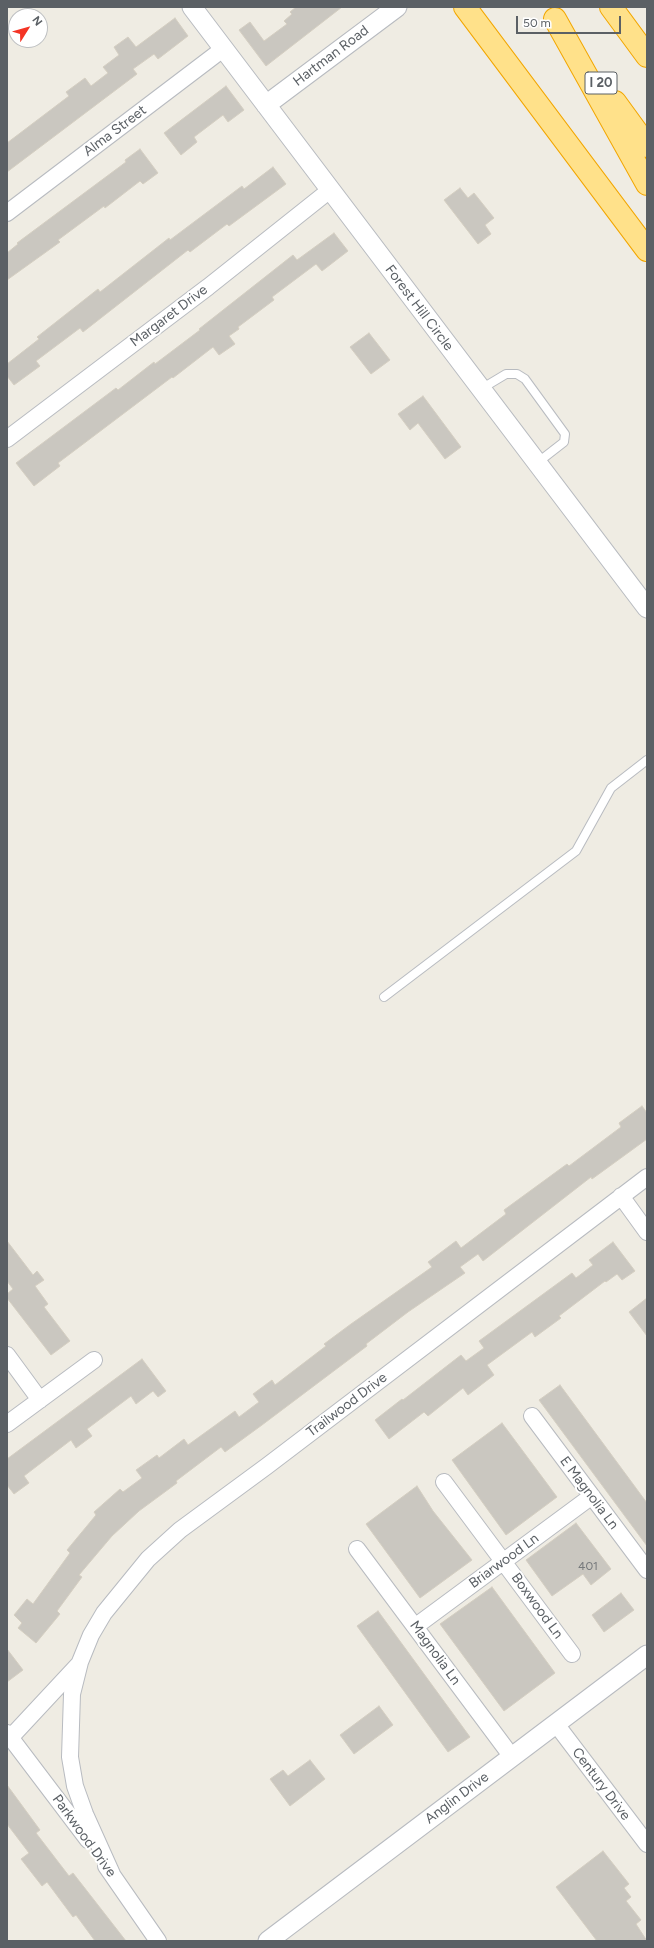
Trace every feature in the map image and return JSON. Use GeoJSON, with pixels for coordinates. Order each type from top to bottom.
{"type":"FeatureCollection","features":[{"type":"Feature","properties":{"kind":"highway"},"geometry":{"type":"LineString","coordinates":[[465,7],[647,250]]}},
{"type":"Feature","properties":{"kind":"highway"},"geometry":{"type":"LineString","coordinates":[[611,7],[647,56]]}},
{"type":"Feature","properties":{"kind":"highway"},"geometry":{"type":"LineString","coordinates":[[550,13],[647,184]]}},
{"type":"Feature","properties":{"kind":"highway","name":"I 20"},"geometry":{"type":"LineString","coordinates":[[550,13],[647,146]]}},
{"type":"Feature","properties":{"kind":"street","name":"Forest Hill Circle"},"geometry":{"type":"LineString","coordinates":[[192,7],[647,608]]}},
{"type":"Feature","properties":{"kind":"street","name":"Hartman Road"},"geometry":{"type":"LineString","coordinates":[[266,106],[397,7]]}},
{"type":"Feature","properties":{"kind":"street","name":"Alma Street"},"geometry":{"type":"LineString","coordinates":[[7,213],[223,49]]}},
{"type":"Feature","properties":{"kind":"street","name":"Margaret Drive"},"geometry":{"type":"LineString","coordinates":[[7,440],[83,380],[208,287],[330,190]]}},
{"type":"Feature","properties":{"kind":"street","name":"Trailwood Drive"},"geometry":{"type":"LineString","coordinates":[[112,1874],[82,1807],[75,1786],[70,1757],[72,1694],[80,1662],[91,1635],[104,1613],[148,1559],[180,1530],[267,1466],[647,1177]]}},
{"type":"Feature","properties":{"kind":"street"},"geometry":{"type":"LineString","coordinates":[[621,1196],[647,1232]]}},
{"type":"Feature","properties":{"kind":"street"},"geometry":{"type":"LineString","coordinates":[[7,1355],[40,1400]]}},
{"type":"Feature","properties":{"kind":"street"},"geometry":{"type":"LineString","coordinates":[[7,1424],[94,1360]]}},
{"type":"Feature","properties":{"kind":"street","name":"E Magnolia Ln"},"geometry":{"type":"LineString","coordinates":[[532,1416],[647,1570]]}},
{"type":"Feature","properties":{"kind":"street","name":"Boxwood Ln"},"geometry":{"type":"LineString","coordinates":[[444,1482],[572,1654]]}},
{"type":"Feature","properties":{"kind":"street","name":"Briarwood Ln"},"geometry":{"type":"LineString","coordinates":[[416,1626],[592,1496]]}},
{"type":"Feature","properties":{"kind":"street","name":"Magnolia Ln"},"geometry":{"type":"LineString","coordinates":[[357,1549],[416,1626],[512,1757]]}},
{"type":"Feature","properties":{"kind":"street","name":"Anglin Drive"},"geometry":{"type":"LineString","coordinates":[[268,1941],[647,1655]]}},
{"type":"Feature","properties":{"kind":"street","name":"Trailwood Drive"},"geometry":{"type":"LineString","coordinates":[[9,1735],[80,1662]]}},
{"type":"Feature","properties":{"kind":"street","name":"Century Drive"},"geometry":{"type":"LineString","coordinates":[[556,1724],[647,1844]]}},
{"type":"Feature","properties":{"kind":"street","name":"Parkwood Drive"},"geometry":{"type":"LineString","coordinates":[[9,1735],[78,1824],[158,1941]]}},
{"type":"Feature","properties":{"kind":"lane"},"geometry":{"type":"LineString","coordinates":[[481,389],[506,374],[517,374],[525,379],[565,434],[564,442],[538,463]]}},
{"type":"Feature","properties":{"kind":"lane"},"geometry":{"type":"LineString","coordinates":[[384,997],[576,851],[611,788],[647,760]]}},
{"type":"Feature","properties":{"kind":"building"},"geometry":{"type":"Polygon","coordinates":[[[296,7],[342,7],[266,66],[239,30],[250,22],[264,41],[287,24],[284,21],[292,14],[290,12],[296,7]]]}},
{"type":"Feature","properties":{"kind":"building"},"geometry":{"type":"Polygon","coordinates":[[[175,18],[188,36],[158,59],[154,54],[133,69],[137,74],[7,172],[7,143],[69,96],[66,92],[85,78],[91,86],[108,73],[103,67],[119,55],[114,47],[128,37],[136,47],[175,18]]]}},
{"type":"Feature","properties":{"kind":"building"},"geometry":{"type":"Polygon","coordinates":[[[226,86],[244,110],[228,122],[223,115],[194,137],[197,142],[181,155],[164,133],[226,86]]]}},
{"type":"Feature","properties":{"kind":"building"},"geometry":{"type":"Polygon","coordinates":[[[140,149],[158,173],[143,184],[140,181],[105,208],[104,206],[58,240],[60,242],[7,280],[7,253],[18,244],[17,243],[126,162],[125,160],[140,149]]]}},
{"type":"Feature","properties":{"kind":"building"},"geometry":{"type":"Polygon","coordinates":[[[273,167],[286,184],[229,226],[227,224],[190,252],[188,250],[83,332],[80,328],[36,361],[40,366],[14,385],[7,376],[7,364],[39,339],[37,337],[98,289],[100,292],[169,238],[170,240],[242,186],[244,189],[273,167]]]}},
{"type":"Feature","properties":{"kind":"building"},"geometry":{"type":"Polygon","coordinates":[[[460,188],[468,198],[474,193],[494,218],[485,225],[491,234],[478,244],[444,200],[460,188]]]}},
{"type":"Feature","properties":{"kind":"building"},"geometry":{"type":"Polygon","coordinates":[[[334,233],[348,251],[322,271],[316,264],[272,297],[274,300],[238,327],[239,329],[229,336],[235,344],[219,355],[213,347],[58,463],[60,466],[34,486],[16,463],[116,388],[118,390],[154,362],[155,364],[200,330],[199,329],[293,255],[297,260],[334,233]]]}},
{"type":"Feature","properties":{"kind":"building"},"geometry":{"type":"Polygon","coordinates":[[[369,333],[390,360],[371,374],[350,347],[369,333]]]}},
{"type":"Feature","properties":{"kind":"building"},"geometry":{"type":"Polygon","coordinates":[[[423,396],[461,447],[445,459],[418,423],[410,430],[398,414],[423,396]]]}},
{"type":"Feature","properties":{"kind":"building"},"geometry":{"type":"Polygon","coordinates":[[[642,1106],[647,1113],[647,1139],[592,1179],[591,1177],[483,1261],[478,1254],[460,1267],[465,1273],[408,1312],[366,1344],[367,1346],[225,1452],[221,1447],[176,1481],[177,1483],[139,1511],[112,1536],[79,1575],[82,1577],[57,1611],[60,1614],[36,1643],[18,1628],[22,1623],[14,1615],[27,1599],[33,1604],[70,1553],[67,1550],[96,1515],[94,1512],[120,1489],[123,1492],[142,1478],[136,1470],[157,1455],[159,1458],[184,1439],[188,1445],[235,1411],[239,1417],[259,1402],[253,1394],[272,1380],[275,1385],[326,1346],[324,1344],[432,1267],[428,1262],[456,1241],[461,1248],[506,1214],[504,1210],[567,1164],[569,1166],[621,1127],[619,1123],[642,1106]]]}},
{"type":"Feature","properties":{"kind":"building"},"geometry":{"type":"Polygon","coordinates":[[[7,1241],[33,1275],[37,1271],[44,1280],[35,1286],[48,1304],[44,1307],[70,1341],[51,1355],[7,1298],[7,1294],[13,1289],[7,1281],[7,1241]]]}},
{"type":"Feature","properties":{"kind":"building"},"geometry":{"type":"Polygon","coordinates":[[[613,1242],[635,1271],[622,1280],[617,1274],[606,1282],[605,1281],[559,1316],[561,1318],[535,1337],[532,1332],[487,1365],[494,1375],[468,1395],[463,1388],[428,1416],[424,1412],[389,1439],[375,1420],[461,1355],[466,1361],[484,1348],[479,1341],[572,1273],[576,1278],[593,1265],[589,1260],[613,1242]]]}},
{"type":"Feature","properties":{"kind":"building"},"geometry":{"type":"Polygon","coordinates":[[[647,1298],[647,1336],[629,1312],[647,1298]]]}},
{"type":"Feature","properties":{"kind":"building"},"geometry":{"type":"Polygon","coordinates":[[[142,1359],[166,1391],[158,1397],[153,1391],[136,1404],[131,1396],[87,1429],[92,1436],[76,1448],[71,1440],[24,1476],[29,1483],[14,1494],[7,1485],[7,1459],[142,1359]]]}},
{"type":"Feature","properties":{"kind":"building"},"geometry":{"type":"Polygon","coordinates":[[[560,1385],[647,1503],[647,1546],[539,1400],[560,1385]]]}},
{"type":"Feature","properties":{"kind":"building"},"geometry":{"type":"Polygon","coordinates":[[[502,1423],[557,1497],[506,1535],[452,1460],[502,1423]]]}},
{"type":"Feature","properties":{"kind":"building"},"geometry":{"type":"Polygon","coordinates":[[[417,1486],[433,1511],[472,1560],[420,1598],[366,1524],[417,1486]]]}},
{"type":"Feature","properties":{"kind":"building"},"geometry":{"type":"Polygon","coordinates":[[[576,1523],[611,1569],[591,1585],[583,1574],[552,1596],[526,1560],[576,1523]]]}},
{"type":"Feature","properties":{"kind":"building"},"geometry":{"type":"Polygon","coordinates":[[[492,1587],[555,1673],[504,1711],[440,1624],[492,1587]]]}},
{"type":"Feature","properties":{"kind":"building"},"geometry":{"type":"Polygon","coordinates":[[[621,1593],[634,1610],[604,1632],[592,1615],[621,1593]]]}},
{"type":"Feature","properties":{"kind":"building"},"geometry":{"type":"Polygon","coordinates":[[[378,1611],[470,1737],[448,1752],[357,1626],[378,1611]]]}},
{"type":"Feature","properties":{"kind":"building"},"geometry":{"type":"Polygon","coordinates":[[[7,1649],[23,1670],[7,1682],[7,1649]]]}},
{"type":"Feature","properties":{"kind":"building"},"geometry":{"type":"Polygon","coordinates":[[[379,1706],[393,1725],[354,1754],[340,1735],[379,1706]]]}},
{"type":"Feature","properties":{"kind":"building"},"geometry":{"type":"Polygon","coordinates":[[[310,1760],[325,1779],[290,1806],[270,1779],[283,1770],[288,1776],[310,1760]]]}},
{"type":"Feature","properties":{"kind":"building"},"geometry":{"type":"Polygon","coordinates":[[[7,1785],[40,1830],[36,1833],[69,1876],[73,1873],[126,1941],[95,1941],[76,1915],[73,1917],[47,1882],[42,1886],[21,1859],[29,1853],[7,1824],[7,1785]]]}},
{"type":"Feature","properties":{"kind":"building"},"geometry":{"type":"Polygon","coordinates":[[[603,1851],[629,1884],[624,1888],[631,1897],[626,1901],[641,1920],[636,1924],[647,1941],[597,1941],[556,1887],[603,1851]]]}}]}
